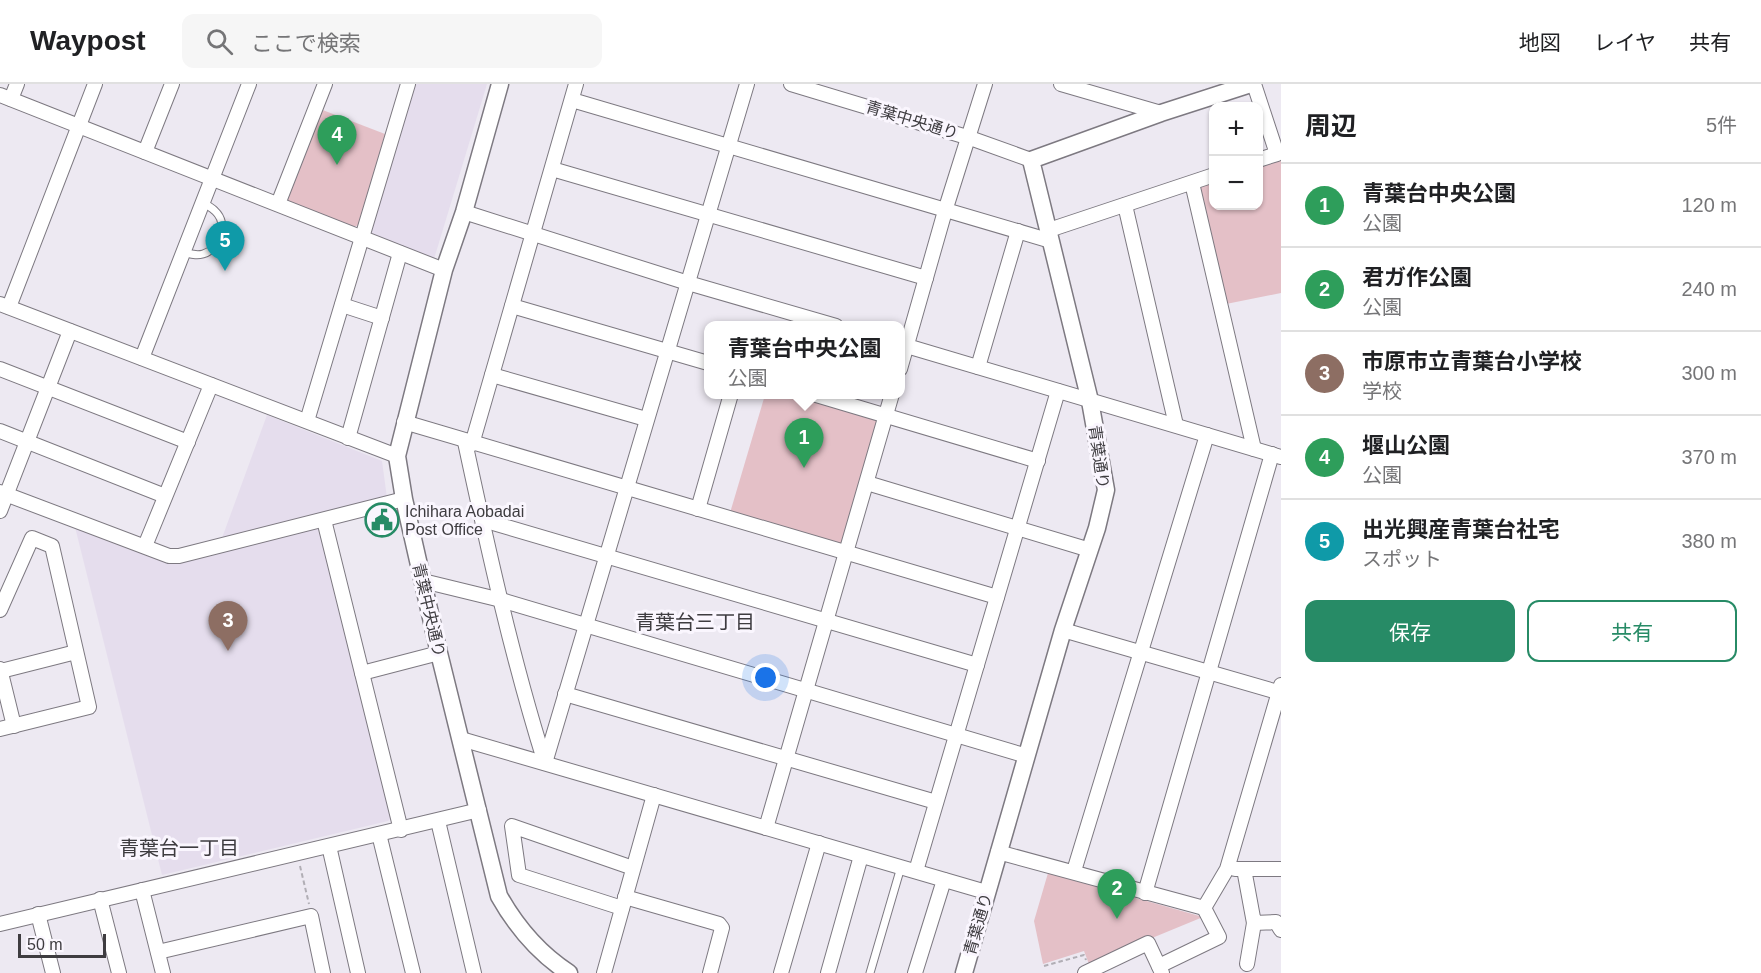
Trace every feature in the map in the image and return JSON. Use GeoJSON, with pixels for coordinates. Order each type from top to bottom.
{"type":"FeatureCollection","features":[{"type":"Feature","properties":{"kind":"street"},"geometry":{"type":"LineString","coordinates":[[16,84],[5,97],[444,270]]}},
{"type":"Feature","properties":{"kind":"street"},"geometry":{"type":"LineString","coordinates":[[95,84],[4,306],[397,456]]}},
{"type":"Feature","properties":{"kind":"street"},"geometry":{"type":"LineString","coordinates":[[145,152],[172,84]]}},
{"type":"Feature","properties":{"kind":"street"},"geometry":{"type":"LineString","coordinates":[[142,358],[249,84]]}},
{"type":"Feature","properties":{"kind":"street"},"geometry":{"type":"LineString","coordinates":[[278,204],[325,84]]}},
{"type":"Feature","properties":{"kind":"street"},"geometry":{"type":"LineString","coordinates":[[307,422],[408,84]]}},
{"type":"Feature","properties":{"kind":"street","name":"青葉中央通り"},"geometry":{"type":"LineString","coordinates":[[500,84],[464,212],[444,270],[397,456],[404,499],[439,653],[499,896],[509,914],[536,948],[568,973]]}},
{"type":"Feature","properties":{"kind":"street"},"geometry":{"type":"LineString","coordinates":[[545,763],[533,727],[501,600],[468,443],[492,375],[576,84]]}},
{"type":"Feature","properties":{"kind":"street"},"geometry":{"type":"LineString","coordinates":[[545,763],[747,84]]}},
{"type":"Feature","properties":{"kind":"street","name":"青葉中央通り"},"geometry":{"type":"LineString","coordinates":[[791,84],[970,138],[1031,160]]}},
{"type":"Feature","properties":{"kind":"street"},"geometry":{"type":"LineString","coordinates":[[905,339],[986,84]]}},
{"type":"Feature","properties":{"kind":"street"},"geometry":{"type":"LineString","coordinates":[[1061,84],[1161,113]]}},
{"type":"Feature","properties":{"kind":"street"},"geometry":{"type":"LineString","coordinates":[[1031,160],[1161,113],[1252,84],[1277,154],[1263,158]]}},
{"type":"Feature","properties":{"kind":"street"},"geometry":{"type":"LineString","coordinates":[[572,100],[945,211],[1018,231],[1050,236],[1125,205],[1209,177]]}},
{"type":"Feature","properties":{"kind":"street","name":"青葉通り"},"geometry":{"type":"LineString","coordinates":[[964,973],[1106,490],[1090,401],[1031,160]]}},
{"type":"Feature","properties":{"kind":"street"},"geometry":{"type":"LineString","coordinates":[[552,169],[926,278]]}},
{"type":"Feature","properties":{"kind":"street"},"geometry":{"type":"LineString","coordinates":[[1192,183],[1254,449]]}},
{"type":"Feature","properties":{"kind":"street"},"geometry":{"type":"LineString","coordinates":[[1125,205],[1176,425]]}},
{"type":"Feature","properties":{"kind":"street"},"geometry":{"type":"LineString","coordinates":[[464,212],[688,283],[819,321]]}},
{"type":"Feature","properties":{"kind":"street"},"geometry":{"type":"LineString","coordinates":[[978,368],[1018,231]]}},
{"type":"Feature","properties":{"kind":"street"},"geometry":{"type":"LineString","coordinates":[[348,438],[400,253]]}},
{"type":"Feature","properties":{"kind":"street"},"geometry":{"type":"LineString","coordinates":[[342,305],[382,318]]}},
{"type":"Feature","properties":{"kind":"street"},"geometry":{"type":"LineString","coordinates":[[512,306],[704,362]]}},
{"type":"Feature","properties":{"kind":"street"},"geometry":{"type":"LineString","coordinates":[[0,512],[3,493],[27,441],[70,331]]}},
{"type":"Feature","properties":{"kind":"street"},"geometry":{"type":"LineString","coordinates":[[905,346],[1276,456],[1209,672],[1145,893]]}},
{"type":"Feature","properties":{"kind":"street"},"geometry":{"type":"LineString","coordinates":[[0,369],[188,442]]}},
{"type":"Feature","properties":{"kind":"street"},"geometry":{"type":"LineString","coordinates":[[492,375],[646,419]]}},
{"type":"Feature","properties":{"kind":"street"},"geometry":{"type":"LineString","coordinates":[[145,546],[211,385]]}},
{"type":"Feature","properties":{"kind":"street"},"geometry":{"type":"LineString","coordinates":[[916,872],[1058,392]]}},
{"type":"Feature","properties":{"kind":"street"},"geometry":{"type":"LineString","coordinates":[[698,509],[730,399]]}},
{"type":"Feature","properties":{"kind":"street"},"geometry":{"type":"LineString","coordinates":[[829,399],[1038,461]]}},
{"type":"Feature","properties":{"kind":"street"},"geometry":{"type":"LineString","coordinates":[[765,828],[891,399]]}},
{"type":"Feature","properties":{"kind":"street"},"geometry":{"type":"LineString","coordinates":[[404,422],[468,443],[997,597]]}},
{"type":"Feature","properties":{"kind":"street"},"geometry":{"type":"LineString","coordinates":[[0,431],[165,496]]}},
{"type":"Feature","properties":{"kind":"street"},"geometry":{"type":"LineString","coordinates":[[1074,871],[1207,435]]}},
{"type":"Feature","properties":{"kind":"street"},"geometry":{"type":"LineString","coordinates":[[867,483],[1090,550]]}},
{"type":"Feature","properties":{"kind":"street"},"geometry":{"type":"LineString","coordinates":[[3,493],[169,556],[179,556],[404,499]]}},
{"type":"Feature","properties":{"kind":"street"},"geometry":{"type":"LineString","coordinates":[[324,520],[401,830]]}},
{"type":"Feature","properties":{"kind":"street"},"geometry":{"type":"LineString","coordinates":[[483,520],[977,665]]}},
{"type":"Feature","properties":{"kind":"street"},"geometry":{"type":"LineString","coordinates":[[0,610],[32,538],[52,546],[89,707],[0,729]]}},
{"type":"Feature","properties":{"kind":"street"},"geometry":{"type":"LineString","coordinates":[[423,581],[501,600],[1027,756]]}},
{"type":"Feature","properties":{"kind":"street"},"geometry":{"type":"LineString","coordinates":[[1063,630],[1280,690],[1227,869],[1204,908]]}},
{"type":"Feature","properties":{"kind":"street"},"geometry":{"type":"LineString","coordinates":[[14,726],[0,670],[76,652]]}},
{"type":"Feature","properties":{"kind":"street"},"geometry":{"type":"LineString","coordinates":[[362,673],[439,653]]}},
{"type":"Feature","properties":{"kind":"street"},"geometry":{"type":"LineString","coordinates":[[565,694],[936,802]]}},
{"type":"Feature","properties":{"kind":"street"},"geometry":{"type":"LineString","coordinates":[[461,739],[986,892]]}},
{"type":"Feature","properties":{"kind":"street"},"geometry":{"type":"LineString","coordinates":[[604,973],[654,795]]}},
{"type":"Feature","properties":{"kind":"street"},"geometry":{"type":"LineString","coordinates":[[1,918],[38,914],[100,900],[479,810]]}},
{"type":"Feature","properties":{"kind":"street"},"geometry":{"type":"LineString","coordinates":[[438,821],[474,973]]}},
{"type":"Feature","properties":{"kind":"street"},"geometry":{"type":"LineString","coordinates":[[633,868],[512,826],[519,875],[623,903],[719,924],[722,928],[710,973]]}},
{"type":"Feature","properties":{"kind":"street"},"geometry":{"type":"LineString","coordinates":[[379,834],[413,973]]}},
{"type":"Feature","properties":{"kind":"street"},"geometry":{"type":"LineString","coordinates":[[781,973],[819,843]]}},
{"type":"Feature","properties":{"kind":"street"},"geometry":{"type":"LineString","coordinates":[[329,846],[358,973]]}},
{"type":"Feature","properties":{"kind":"street"},"geometry":{"type":"LineString","coordinates":[[998,852],[1204,908],[1219,937],[1160,970],[1148,943],[1088,972]]}},
{"type":"Feature","properties":{"kind":"street"},"geometry":{"type":"LineString","coordinates":[[828,973],[861,856]]}},
{"type":"Feature","properties":{"kind":"street"},"geometry":{"type":"LineString","coordinates":[[1227,869],[1281,869]]}},
{"type":"Feature","properties":{"kind":"street"},"geometry":{"type":"LineString","coordinates":[[1244,869],[1254,923],[1246,964]]}},
{"type":"Feature","properties":{"kind":"street"},"geometry":{"type":"LineString","coordinates":[[915,973],[944,880]]}},
{"type":"Feature","properties":{"kind":"street"},"geometry":{"type":"LineString","coordinates":[[141,890],[163,973]]}},
{"type":"Feature","properties":{"kind":"street"},"geometry":{"type":"LineString","coordinates":[[100,900],[118,973]]}},
{"type":"Feature","properties":{"kind":"street"},"geometry":{"type":"LineString","coordinates":[[38,914],[53,973]]}},
{"type":"Feature","properties":{"kind":"street"},"geometry":{"type":"LineString","coordinates":[[158,952],[311,916],[322,973]]}},
{"type":"Feature","properties":{"kind":"street"},"geometry":{"type":"LineString","coordinates":[[1254,923],[1276,922],[1281,930]]}},
{"type":"Feature","properties":{"kind":"lane"},"geometry":{"type":"LineString","coordinates":[[183,252],[193,255],[204,254],[213,248],[221,237],[223,223],[216,211],[203,203]]}},
{"type":"Feature","properties":{"kind":"lane"},"geometry":{"type":"LineString","coordinates":[[870,973],[901,867]]}},
{"type":"Feature","properties":{"kind":"path"},"geometry":{"type":"LineString","coordinates":[[297,854],[311,916]]}},
{"type":"Feature","properties":{"kind":"path"},"geometry":{"type":"LineString","coordinates":[[1044,966],[1084,955],[1088,972]]}},
{"type":"Feature","properties":{"kind":"shaded area"},"geometry":{"type":"Polygon","coordinates":[[[413,84],[487,84],[434,259],[372,235],[369,231],[413,84]]]}},
{"type":"Feature","properties":{"kind":"shaded area"},"geometry":{"type":"Polygon","coordinates":[[[320,109],[385,134],[359,225],[353,227],[289,203],[286,196],[320,109]]]}},
{"type":"Feature","properties":{"kind":"shaded area"},"geometry":{"type":"Polygon","coordinates":[[[1281,159],[1281,293],[1226,304],[1198,191],[1200,184],[1209,181],[1209,210],[1263,210],[1263,165],[1281,159]]]}},
{"type":"Feature","properties":{"kind":"shaded area"},"geometry":{"type":"Polygon","coordinates":[[[764,399],[810,399],[875,417],[879,424],[843,543],[838,545],[730,513],[764,399]]]}},
{"type":"Feature","properties":{"kind":"shaded area"},"geometry":{"type":"Polygon","coordinates":[[[267,415],[382,461],[387,498],[222,538],[267,415]]]}},
{"type":"Feature","properties":{"kind":"shaded area"},"geometry":{"type":"Polygon","coordinates":[[[75,527],[169,564],[318,528],[323,532],[391,818],[388,821],[162,875],[75,527]]]}},
{"type":"Feature","properties":{"kind":"shaded area"},"geometry":{"type":"Polygon","coordinates":[[[1048,873],[1203,917],[1089,964],[1084,951],[1043,964],[1034,921],[1048,873]]]}},
{"type":"Feature","properties":{"kind":"place","name":"堰山公園"},"geometry":{"type":"Point","coordinates":[337,165]}},
{"type":"Feature","properties":{"kind":"place","name":"出光興産青葉台社宅"},"geometry":{"type":"Point","coordinates":[225,271]}},
{"type":"Feature","properties":{"kind":"place","name":"青葉台中央公園"},"geometry":{"type":"Point","coordinates":[804,468]}},
{"type":"Feature","properties":{"kind":"place","name":"Ichihara Aobadai Post Office"},"geometry":{"type":"Point","coordinates":[382,520]}},
{"type":"Feature","properties":{"kind":"place","name":"市原市立青葉台小学校"},"geometry":{"type":"Point","coordinates":[228,651]}},
{"type":"Feature","properties":{"kind":"place","name":"君ガ作公園"},"geometry":{"type":"Point","coordinates":[1117,919]}},
{"type":"Feature","properties":{"kind":"district","name":"青葉台三丁目"},"geometry":{"type":"Point","coordinates":[695,622]}},
{"type":"Feature","properties":{"kind":"district","name":"青葉台一丁目"},"geometry":{"type":"Point","coordinates":[179,848]}}]}
